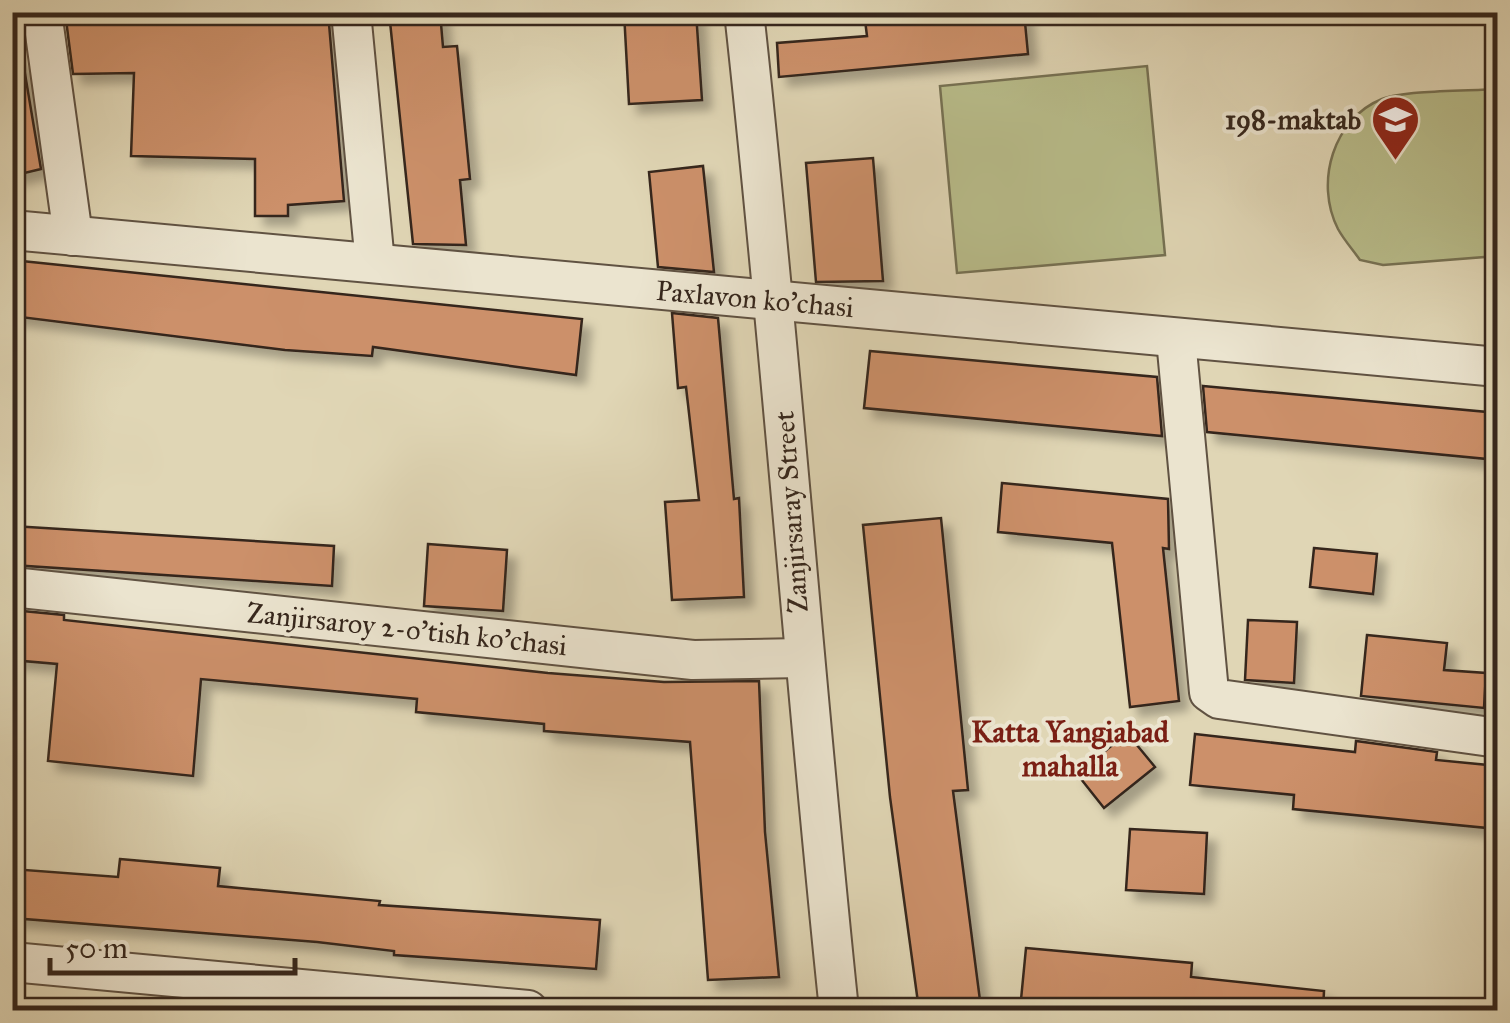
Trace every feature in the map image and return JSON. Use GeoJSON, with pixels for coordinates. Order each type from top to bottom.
{"type":"FeatureCollection","features":[{"type":"Feature","properties":{"kind":"street"},"geometry":{"type":"LineString","coordinates":[[42,12],[73,236]]}},
{"type":"Feature","properties":{"kind":"street"},"geometry":{"type":"LineString","coordinates":[[350,12],[374,264]]}},
{"type":"Feature","properties":{"kind":"street","name":"Zanjirsaray Street"},"geometry":{"type":"LineString","coordinates":[[744,12],[776,301],[802,658],[840,1010]]}},
{"type":"Feature","properties":{"kind":"street","name":"Paxlavon ko'chasi"},"geometry":{"type":"LineString","coordinates":[[12,230],[1498,367]]}},
{"type":"Feature","properties":{"kind":"street"},"geometry":{"type":"LineString","coordinates":[[1176,339],[1210,692],[1218,699],[1498,738]]}},
{"type":"Feature","properties":{"kind":"street","name":"Zanjirsaroy 2-o'tish ko'chasi"},"geometry":{"type":"LineString","coordinates":[[12,587],[693,660],[802,658]]}},
{"type":"Feature","properties":{"kind":"street"},"geometry":{"type":"LineString","coordinates":[[12,962],[528,1010]]}},
{"type":"Feature","properties":{"kind":"green space"},"geometry":{"type":"Polygon","coordinates":[[[1147,66],[1165,255],[957,273],[940,86],[1147,66]]]}},
{"type":"Feature","properties":{"kind":"green space"},"geometry":{"type":"Polygon","coordinates":[[[1497,89],[1497,256],[1383,265],[1360,260],[1338,229],[1328,192],[1333,154],[1352,121],[1365,108],[1392,96],[1497,89]]]}},
{"type":"Feature","properties":{"kind":"building"},"geometry":{"type":"Polygon","coordinates":[[[65,12],[328,12],[344,201],[288,205],[288,216],[255,216],[255,159],[131,156],[134,73],[73,74],[65,12]]]}},
{"type":"Feature","properties":{"kind":"building"},"geometry":{"type":"Polygon","coordinates":[[[389,12],[440,12],[443,47],[457,46],[470,179],[460,180],[466,245],[413,244],[389,12]]]}},
{"type":"Feature","properties":{"kind":"building"},"geometry":{"type":"Polygon","coordinates":[[[624,12],[696,12],[702,100],[629,104],[624,12]]]}},
{"type":"Feature","properties":{"kind":"building"},"geometry":{"type":"Polygon","coordinates":[[[864,12],[1024,12],[1028,54],[779,77],[777,43],[867,36],[864,12]]]}},
{"type":"Feature","properties":{"kind":"building"},"geometry":{"type":"Polygon","coordinates":[[[22,56],[41,169],[12,176],[12,58],[22,56]]]}},
{"type":"Feature","properties":{"kind":"building"},"geometry":{"type":"Polygon","coordinates":[[[873,158],[883,281],[816,282],[806,163],[873,158]]]}},
{"type":"Feature","properties":{"kind":"building"},"geometry":{"type":"Polygon","coordinates":[[[703,166],[714,272],[658,267],[649,172],[703,166]]]}},
{"type":"Feature","properties":{"kind":"building"},"geometry":{"type":"Polygon","coordinates":[[[12,260],[582,319],[576,375],[373,347],[372,356],[285,350],[12,316],[12,260]]]}},
{"type":"Feature","properties":{"kind":"building"},"geometry":{"type":"Polygon","coordinates":[[[672,313],[718,318],[734,499],[739,498],[744,597],[672,600],[665,502],[699,500],[686,387],[678,388],[672,313]]]}},
{"type":"Feature","properties":{"kind":"building"},"geometry":{"type":"Polygon","coordinates":[[[870,351],[1157,377],[1162,436],[864,408],[870,351]]]}},
{"type":"Feature","properties":{"kind":"building"},"geometry":{"type":"Polygon","coordinates":[[[1203,386],[1498,413],[1498,460],[1207,432],[1203,386]]]}},
{"type":"Feature","properties":{"kind":"building"},"geometry":{"type":"Polygon","coordinates":[[[1002,483],[1168,499],[1169,549],[1163,548],[1179,701],[1130,707],[1112,543],[998,532],[1002,483]]]}},
{"type":"Feature","properties":{"kind":"building"},"geometry":{"type":"Polygon","coordinates":[[[941,518],[968,790],[953,791],[981,1008],[919,1010],[890,797],[863,525],[941,518]]]}},
{"type":"Feature","properties":{"kind":"building"},"geometry":{"type":"Polygon","coordinates":[[[12,526],[334,546],[332,586],[12,565],[12,526]]]}},
{"type":"Feature","properties":{"kind":"building"},"geometry":{"type":"Polygon","coordinates":[[[428,544],[507,550],[503,611],[424,606],[428,544]]]}},
{"type":"Feature","properties":{"kind":"building"},"geometry":{"type":"Polygon","coordinates":[[[1314,548],[1377,554],[1373,594],[1310,587],[1314,548]]]}},
{"type":"Feature","properties":{"kind":"building"},"geometry":{"type":"Polygon","coordinates":[[[12,610],[64,615],[64,620],[548,673],[664,682],[759,681],[765,832],[779,977],[708,980],[690,742],[544,731],[544,724],[416,712],[417,699],[201,679],[193,776],[48,761],[57,664],[12,660],[12,610]]]}},
{"type":"Feature","properties":{"kind":"building"},"geometry":{"type":"Polygon","coordinates":[[[1248,620],[1297,622],[1294,683],[1245,680],[1248,620]]]}},
{"type":"Feature","properties":{"kind":"building"},"geometry":{"type":"Polygon","coordinates":[[[1367,635],[1447,643],[1444,670],[1486,673],[1484,708],[1361,696],[1367,635]]]}},
{"type":"Feature","properties":{"kind":"building"},"geometry":{"type":"Polygon","coordinates":[[[1127,733],[1155,767],[1104,808],[1077,774],[1127,733]]]}},
{"type":"Feature","properties":{"kind":"building"},"geometry":{"type":"Polygon","coordinates":[[[1195,734],[1355,752],[1356,741],[1437,752],[1436,760],[1498,766],[1498,829],[1293,809],[1294,795],[1190,785],[1195,734]]]}},
{"type":"Feature","properties":{"kind":"building"},"geometry":{"type":"Polygon","coordinates":[[[1130,829],[1207,833],[1204,894],[1126,890],[1130,829]]]}},
{"type":"Feature","properties":{"kind":"building"},"geometry":{"type":"Polygon","coordinates":[[[120,859],[220,868],[218,886],[380,901],[379,905],[600,920],[596,969],[394,955],[394,951],[317,942],[12,918],[12,869],[118,877],[120,859]]]}},
{"type":"Feature","properties":{"kind":"building"},"geometry":{"type":"Polygon","coordinates":[[[1026,948],[1192,963],[1191,977],[1324,991],[1323,1010],[1020,1010],[1026,948]]]}},
{"type":"Feature","properties":{"kind":"place","name":"198-maktab"},"geometry":{"type":"Point","coordinates":[1396,162]}},
{"type":"Feature","properties":{"kind":"district","name":"Katta Yangiabad mahalla"},"geometry":{"type":"Point","coordinates":[1070,749]}}]}
